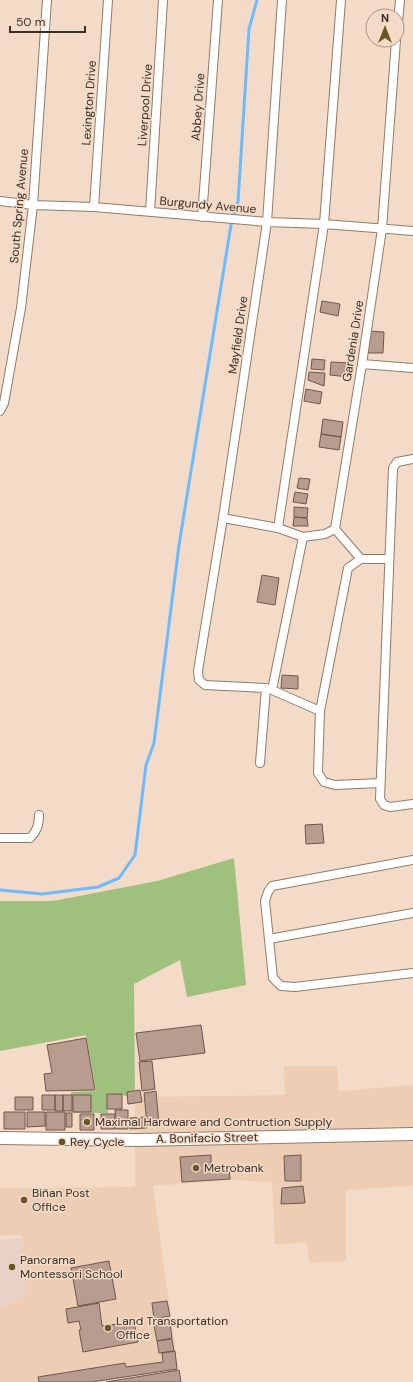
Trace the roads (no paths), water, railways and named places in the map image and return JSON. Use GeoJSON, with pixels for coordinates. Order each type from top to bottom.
{"type":"FeatureCollection","features":[{"type":"Feature","properties":{"kind":"main road","name":"A. Bonifacio Street"},"geometry":{"type":"LineString","coordinates":[[0,1138],[137,1140],[413,1134]]}},
{"type":"Feature","properties":{"kind":"street","name":"South Spring Avenue"},"geometry":{"type":"LineString","coordinates":[[0,411],[4,403],[21,308],[33,204],[47,0]]}},
{"type":"Feature","properties":{"kind":"street","name":"Lexington Drive"},"geometry":{"type":"LineString","coordinates":[[94,207],[108,0]]}},
{"type":"Feature","properties":{"kind":"street","name":"Liverpool Drive"},"geometry":{"type":"LineString","coordinates":[[150,212],[163,0]]}},
{"type":"Feature","properties":{"kind":"street","name":"Abbey Drive"},"geometry":{"type":"LineString","coordinates":[[202,217],[218,0]]}},
{"type":"Feature","properties":{"kind":"street","name":"Mayfield Drive"},"geometry":{"type":"LineString","coordinates":[[269,689],[205,685],[199,680],[198,671],[223,518],[267,222],[282,0]]}},
{"type":"Feature","properties":{"kind":"street"},"geometry":{"type":"LineString","coordinates":[[278,528],[324,224],[341,0]]}},
{"type":"Feature","properties":{"kind":"street","name":"Gardenia Drive"},"geometry":{"type":"LineString","coordinates":[[335,528],[362,364],[382,229],[395,48]]}},
{"type":"Feature","properties":{"kind":"street","name":"Burgundy Avenue"},"geometry":{"type":"LineString","coordinates":[[0,201],[94,207],[267,222],[324,224],[413,231]]}},
{"type":"Feature","properties":{"kind":"street"},"geometry":{"type":"LineString","coordinates":[[362,364],[413,368]]}},
{"type":"Feature","properties":{"kind":"street"},"geometry":{"type":"LineString","coordinates":[[413,459],[397,462],[393,468],[380,783],[380,799],[384,805],[390,807],[413,804]]}},
{"type":"Feature","properties":{"kind":"street"},"geometry":{"type":"LineString","coordinates":[[223,518],[278,528],[303,537],[325,534],[335,528],[361,559]]}},
{"type":"Feature","properties":{"kind":"street"},"geometry":{"type":"LineString","coordinates":[[260,763],[269,689],[303,537]]}},
{"type":"Feature","properties":{"kind":"street"},"geometry":{"type":"LineString","coordinates":[[380,783],[335,785],[324,782],[318,773],[320,711],[348,568],[361,559],[389,559]]}},
{"type":"Feature","properties":{"kind":"street"},"geometry":{"type":"LineString","coordinates":[[269,689],[320,711]]}},
{"type":"Feature","properties":{"kind":"street"},"geometry":{"type":"LineString","coordinates":[[0,838],[30,838],[36,832],[39,824],[39,815]]}},
{"type":"Feature","properties":{"kind":"street"},"geometry":{"type":"LineString","coordinates":[[413,860],[272,886],[265,900],[273,978],[281,986],[295,987],[413,973]]}},
{"type":"Feature","properties":{"kind":"street"},"geometry":{"type":"LineString","coordinates":[[269,939],[413,913]]}},
{"type":"Feature","properties":{"kind":"waterway"},"geometry":{"type":"LineString","coordinates":[[0,890],[42,894],[98,887],[119,878],[135,855],[146,765],[154,743],[179,545],[231,225],[238,202],[249,29],[257,0]]}},
{"type":"Feature","properties":{"kind":"place","name":"Maximal Hardware and Contruction Supply"},"geometry":{"type":"Point","coordinates":[87,1122]}},
{"type":"Feature","properties":{"kind":"place","name":"Rey Cycle"},"geometry":{"type":"Point","coordinates":[62,1142]}},
{"type":"Feature","properties":{"kind":"place","name":"Metrobank"},"geometry":{"type":"Point","coordinates":[196,1168]}},
{"type":"Feature","properties":{"kind":"place","name":"Biñan Post Office"},"geometry":{"type":"Point","coordinates":[24,1200]}},
{"type":"Feature","properties":{"kind":"place","name":"Panorama Montessori School"},"geometry":{"type":"Point","coordinates":[12,1267]}},
{"type":"Feature","properties":{"kind":"place","name":"Land Transportation Office"},"geometry":{"type":"Point","coordinates":[108,1328]}}]}
